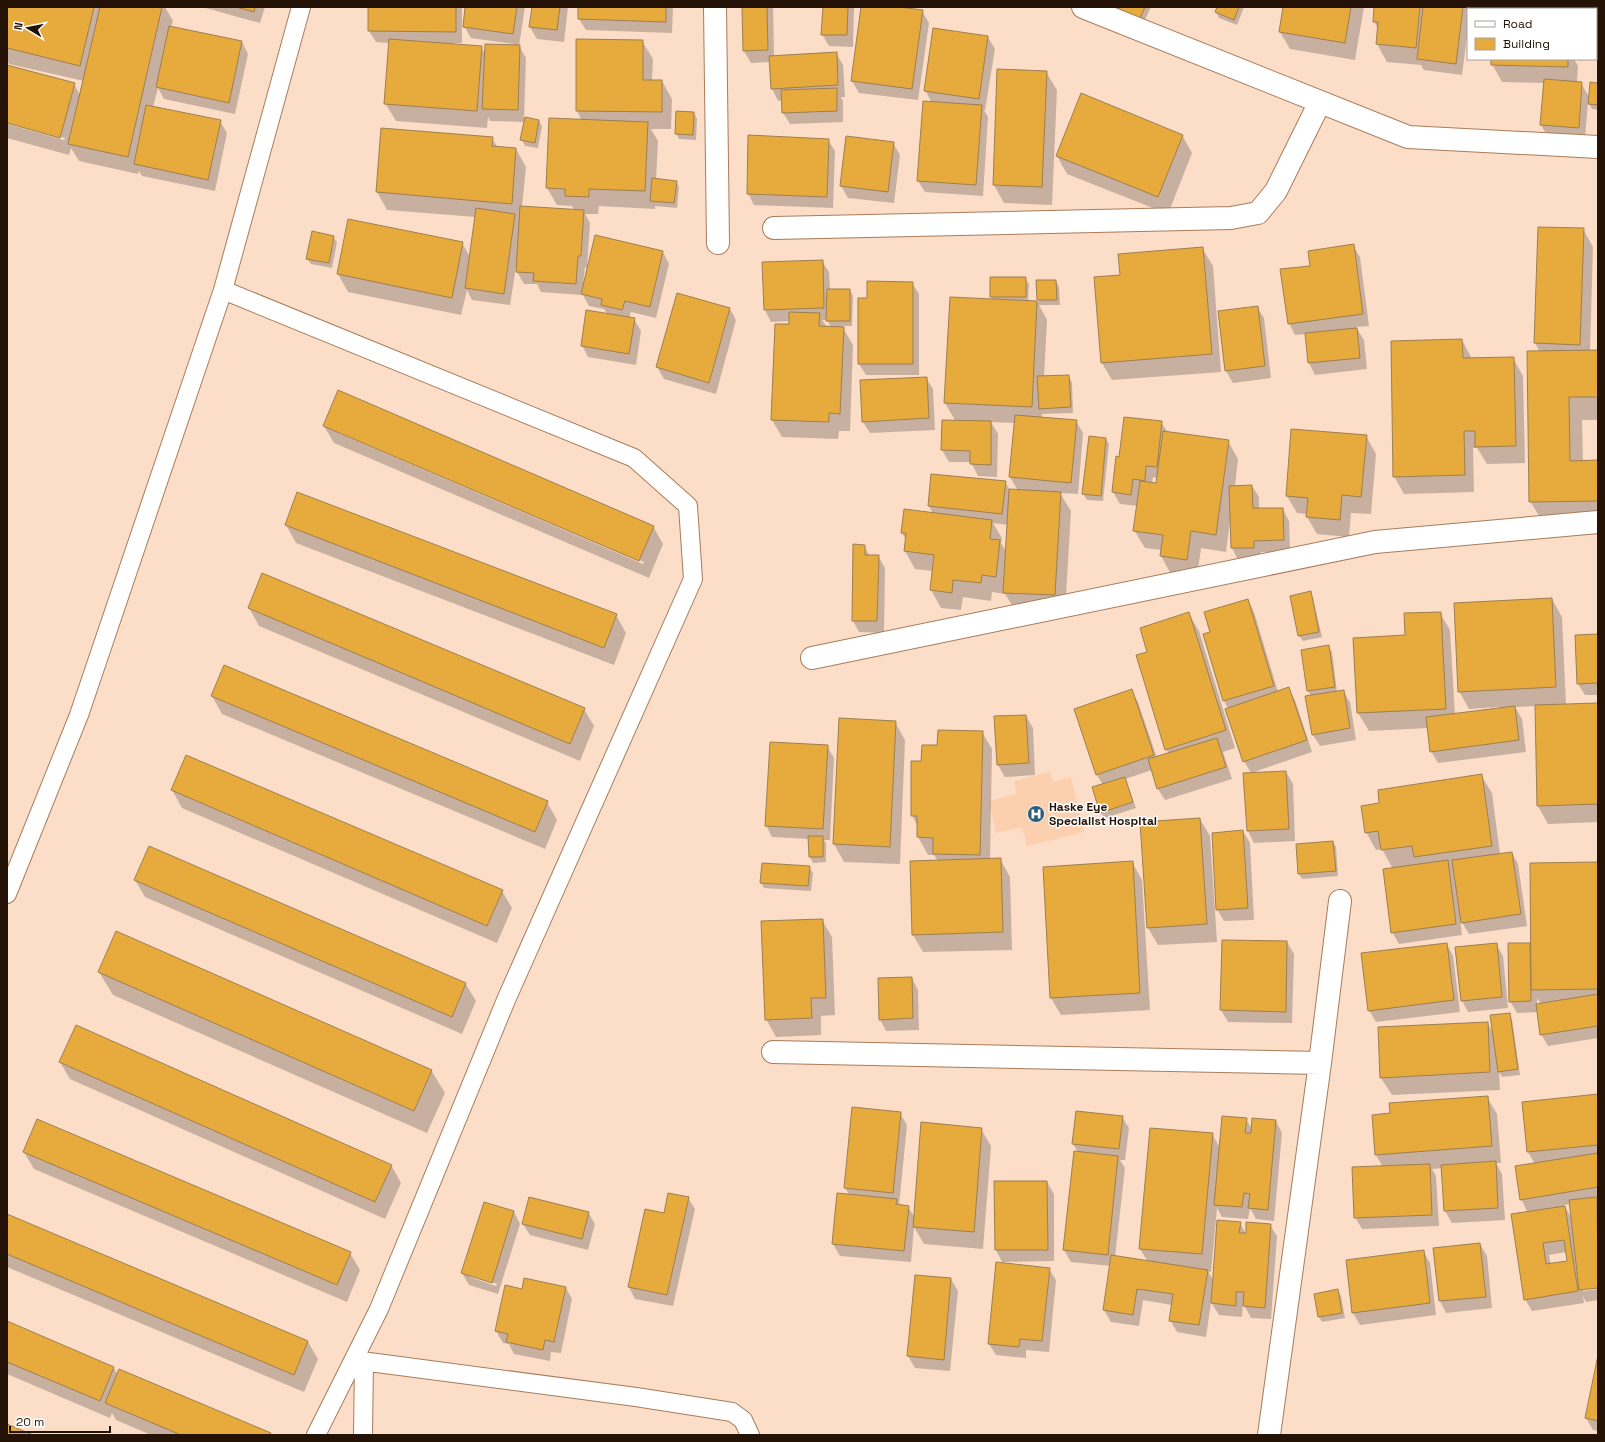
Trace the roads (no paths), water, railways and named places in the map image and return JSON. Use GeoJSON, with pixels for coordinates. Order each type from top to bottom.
{"type":"FeatureCollection","features":[{"type":"Feature","properties":{"kind":"street"},"geometry":{"type":"LineString","coordinates":[[715,7],[718,243]]}},
{"type":"Feature","properties":{"kind":"street"},"geometry":{"type":"LineString","coordinates":[[1083,7],[1408,137],[1598,148]]}},
{"type":"Feature","properties":{"kind":"street"},"geometry":{"type":"LineString","coordinates":[[774,228],[1231,218],[1258,213],[1276,191],[1320,102]]}},
{"type":"Feature","properties":{"kind":"street"},"geometry":{"type":"LineString","coordinates":[[812,658],[1375,542],[1598,522]]}},
{"type":"Feature","properties":{"kind":"street"},"geometry":{"type":"LineString","coordinates":[[1269,1435],[1320,1063],[1340,901]]}},
{"type":"Feature","properties":{"kind":"street"},"geometry":{"type":"LineString","coordinates":[[773,1052],[1320,1063]]}},
{"type":"Feature","properties":{"kind":"lane"},"geometry":{"type":"LineString","coordinates":[[7,894],[80,715],[223,290],[301,7]]}},
{"type":"Feature","properties":{"kind":"lane"},"geometry":{"type":"LineString","coordinates":[[223,290],[634,458],[688,506],[693,579],[506,1000],[359,1361],[316,1435]]}},
{"type":"Feature","properties":{"kind":"lane"},"geometry":{"type":"LineString","coordinates":[[359,1361],[362,1435]]}},
{"type":"Feature","properties":{"kind":"lane"},"geometry":{"type":"LineString","coordinates":[[359,1361],[636,1397],[732,1412],[743,1420],[750,1435]]}},
{"type":"Feature","properties":{"kind":"place","name":"Haske Eye Specialist Hospital"},"geometry":{"type":"Point","coordinates":[1036,814]}}]}
